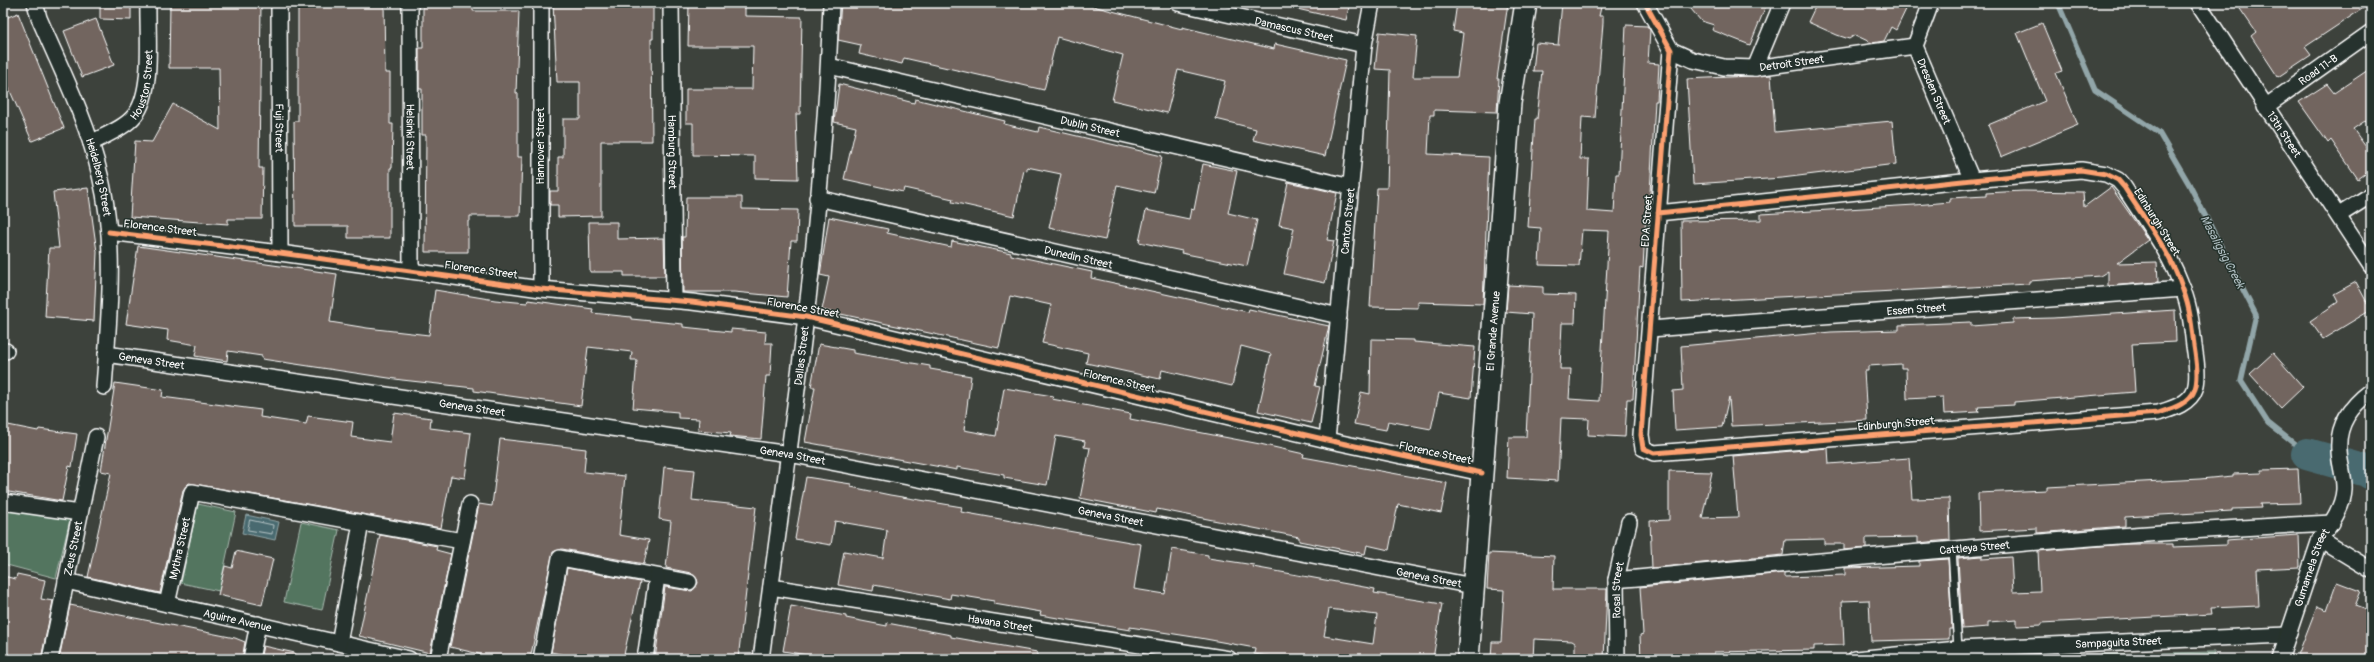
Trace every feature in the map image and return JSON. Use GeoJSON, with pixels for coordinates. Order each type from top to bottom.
{"type":"FeatureCollection","features":[{"type":"Feature","properties":{"kind":"street","name":"Heidelberg Street"},"geometry":{"type":"LineString","coordinates":[[35,3],[38,18],[75,100],[91,143],[100,176],[109,232],[104,387]]}},
{"type":"Feature","properties":{"kind":"street","name":"Houston Street"},"geometry":{"type":"LineString","coordinates":[[91,143],[125,124],[135,115],[142,101],[147,68],[148,3]]}},
{"type":"Feature","properties":{"kind":"street","name":"Fuji Street"},"geometry":{"type":"LineString","coordinates":[[280,3],[280,252]]}},
{"type":"Feature","properties":{"kind":"street","name":"Helsinki Street"},"geometry":{"type":"LineString","coordinates":[[410,3],[411,271]]}},
{"type":"Feature","properties":{"kind":"street","name":"Hannover Street"},"geometry":{"type":"LineString","coordinates":[[541,3],[541,289]]}},
{"type":"Feature","properties":{"kind":"street","name":"Hamburg Street"},"geometry":{"type":"LineString","coordinates":[[671,3],[674,300]]}},
{"type":"Feature","properties":{"kind":"street","name":"Dallas Street"},"geometry":{"type":"LineString","coordinates":[[761,659],[806,317],[829,66],[831,3]]}},
{"type":"Feature","properties":{"kind":"street","name":"Damascus Street"},"geometry":{"type":"LineString","coordinates":[[1178,3],[1364,45]]}},
{"type":"Feature","properties":{"kind":"street","name":"Canton Street"},"geometry":{"type":"LineString","coordinates":[[1327,440],[1364,45],[1372,3]]}},
{"type":"Feature","properties":{"kind":"street","name":"El Grande Avenue"},"geometry":{"type":"LineString","coordinates":[[1468,659],[1510,103],[1526,3]]}},
{"type":"Feature","properties":{"kind":"street"},"geometry":{"type":"LineString","coordinates":[[1645,3],[1671,50]]}},
{"type":"Feature","properties":{"kind":"street"},"geometry":{"type":"LineString","coordinates":[[1755,68],[1782,3]]}},
{"type":"Feature","properties":{"kind":"street","name":"Dresden Street"},"geometry":{"type":"LineString","coordinates":[[1931,3],[1915,46],[1972,180]]}},
{"type":"Feature","properties":{"kind":"street","name":"13th Street"},"geometry":{"type":"LineString","coordinates":[[2198,3],[2265,107],[2339,215],[2371,266]]}},
{"type":"Feature","properties":{"kind":"street","name":"Road 11-B"},"geometry":{"type":"LineString","coordinates":[[2265,107],[2371,32]]}},
{"type":"Feature","properties":{"kind":"street","name":"Detroit Street"},"geometry":{"type":"LineString","coordinates":[[1671,50],[1693,60],[1724,67],[1755,68],[1915,46]]}},
{"type":"Feature","properties":{"kind":"street","name":"EDA Street"},"geometry":{"type":"LineString","coordinates":[[1643,448],[1641,435],[1671,50]]}},
{"type":"Feature","properties":{"kind":"street","name":"Dublin Street"},"geometry":{"type":"LineString","coordinates":[[829,66],[1351,187]]}},
{"type":"Feature","properties":{"kind":"street","name":"Edinburgh Street"},"geometry":{"type":"LineString","coordinates":[[1643,448],[1654,453],[2158,413],[2173,408],[2186,401],[2195,389],[2195,352],[2190,316],[2183,289],[2173,266],[2124,187],[2118,180],[2106,174],[2081,170],[1972,180],[1658,214]]}},
{"type":"Feature","properties":{"kind":"street"},"geometry":{"type":"LineString","coordinates":[[2339,215],[2371,195]]}},
{"type":"Feature","properties":{"kind":"street","name":"Dunedin Street"},"geometry":{"type":"LineString","coordinates":[[817,198],[1339,316]]}},
{"type":"Feature","properties":{"kind":"street","name":"Florence Street"},"geometry":{"type":"LineString","coordinates":[[109,232],[280,252],[541,289],[674,300],[806,317],[1327,440],[1482,473]]}},
{"type":"Feature","properties":{"kind":"street","name":"Essen Street"},"geometry":{"type":"LineString","coordinates":[[1650,329],[2183,289]]}},
{"type":"Feature","properties":{"kind":"street","name":"Geneva Street"},"geometry":{"type":"LineString","coordinates":[[106,354],[788,454],[1473,586]]}},
{"type":"Feature","properties":{"kind":"street","name":"Gumamela Street"},"geometry":{"type":"LineString","coordinates":[[2280,659],[2320,539],[2332,523],[2344,491],[2339,450],[2341,426],[2355,402],[2371,391]]}},
{"type":"Feature","properties":{"kind":"street","name":"Zeus Street"},"geometry":{"type":"LineString","coordinates":[[50,659],[96,438]]}},
{"type":"Feature","properties":{"kind":"street","name":"Mythra Street"},"geometry":{"type":"LineString","coordinates":[[167,604],[192,492],[361,523]]}},
{"type":"Feature","properties":{"kind":"street"},"geometry":{"type":"LineString","coordinates":[[3,503],[80,513]]}},
{"type":"Feature","properties":{"kind":"street"},"geometry":{"type":"LineString","coordinates":[[438,659],[470,504]]}},
{"type":"Feature","properties":{"kind":"street","name":"Rosal Street"},"geometry":{"type":"LineString","coordinates":[[1617,659],[1616,580],[1629,522]]}},
{"type":"Feature","properties":{"kind":"street"},"geometry":{"type":"LineString","coordinates":[[339,643],[361,523],[462,541]]}},
{"type":"Feature","properties":{"kind":"street","name":"Cattleya Street"},"geometry":{"type":"LineString","coordinates":[[1616,580],[1952,549],[2215,528],[2332,523]]}},
{"type":"Feature","properties":{"kind":"street"},"geometry":{"type":"LineString","coordinates":[[2320,539],[2371,570]]}},
{"type":"Feature","properties":{"kind":"street"},"geometry":{"type":"LineString","coordinates":[[541,659],[560,558],[689,582]]}},
{"type":"Feature","properties":{"kind":"street"},"geometry":{"type":"LineString","coordinates":[[645,659],[657,576]]}},
{"type":"Feature","properties":{"kind":"street","name":"Aguirre Avenue"},"geometry":{"type":"LineString","coordinates":[[66,581],[401,658]]}},
{"type":"Feature","properties":{"kind":"street","name":"Havana Street"},"geometry":{"type":"LineString","coordinates":[[771,587],[1229,659]]}},
{"type":"Feature","properties":{"kind":"street"},"geometry":{"type":"LineString","coordinates":[[251,659],[258,624]]}},
{"type":"Feature","properties":{"kind":"street","name":"Sampaguita Street"},"geometry":{"type":"LineString","coordinates":[[1855,659],[1958,649],[1974,654],[2287,635]]}},
{"type":"Feature","properties":{"kind":"lane"},"geometry":{"type":"LineString","coordinates":[[1952,549],[1958,649]]}},
{"type":"Feature","properties":{"kind":"green space"},"geometry":{"type":"Polygon","coordinates":[[[198,504],[236,512],[219,591],[181,583],[198,504]]]}},
{"type":"Feature","properties":{"kind":"green space"},"geometry":{"type":"Polygon","coordinates":[[[8,509],[71,515],[56,578],[3,564],[3,518],[8,509]]]}},
{"type":"Feature","properties":{"kind":"green space"},"geometry":{"type":"Polygon","coordinates":[[[301,522],[339,530],[322,610],[284,602],[301,522]]]}},
{"type":"Feature","properties":{"kind":"green space"},"geometry":{"type":"Polygon","coordinates":[[[2214,652],[2213,659],[2028,659],[2028,656],[2214,652]]]}},
{"type":"Feature","properties":{"kind":"water"},"geometry":{"type":"Polygon","coordinates":[[[246,515],[279,522],[275,540],[242,533],[246,515]]]}},
{"type":"Feature","properties":{"kind":"building"},"geometry":{"type":"Polygon","coordinates":[[[100,3],[131,3],[131,20],[100,19],[100,3]]]}},
{"type":"Feature","properties":{"kind":"building"},"geometry":{"type":"Polygon","coordinates":[[[170,3],[261,3],[259,168],[263,168],[262,219],[228,219],[228,224],[130,217],[135,141],[152,142],[173,104],[220,130],[219,68],[169,68],[170,3]]]}},
{"type":"Feature","properties":{"kind":"building"},"geometry":{"type":"Polygon","coordinates":[[[298,3],[384,3],[385,73],[390,73],[390,124],[393,124],[392,168],[390,168],[390,238],[348,238],[348,226],[295,226],[294,121],[298,121],[298,3]]]}},
{"type":"Feature","properties":{"kind":"building"},"geometry":{"type":"Polygon","coordinates":[[[423,3],[473,3],[473,11],[519,11],[516,93],[518,93],[518,157],[522,157],[520,216],[470,216],[470,221],[468,221],[468,252],[425,252],[426,135],[422,135],[422,89],[419,89],[419,48],[423,48],[423,3]]]}},
{"type":"Feature","properties":{"kind":"building"},"geometry":{"type":"Polygon","coordinates":[[[553,3],[653,3],[653,39],[651,39],[652,141],[601,141],[601,216],[558,217],[558,205],[550,205],[550,191],[558,191],[558,157],[563,157],[563,119],[580,119],[580,82],[557,82],[553,3]]]}},
{"type":"Feature","properties":{"kind":"building"},"geometry":{"type":"Polygon","coordinates":[[[689,3],[745,3],[745,16],[802,17],[800,114],[796,114],[798,179],[755,178],[755,156],[693,155],[693,123],[686,123],[686,89],[752,89],[753,46],[688,46],[689,3]]]}},
{"type":"Feature","properties":{"kind":"building"},"geometry":{"type":"Polygon","coordinates":[[[841,3],[1081,3],[1182,29],[1182,27],[1274,49],[1275,44],[1346,60],[1325,156],[1253,140],[1256,129],[1216,119],[1225,81],[1178,70],[1167,113],[1112,100],[1123,55],[1057,37],[1044,90],[904,58],[902,64],[859,54],[861,45],[838,40],[841,3]]]}},
{"type":"Feature","properties":{"kind":"building"},"geometry":{"type":"Polygon","coordinates":[[[1298,3],[1350,3],[1346,20],[1297,9],[1298,3]]]}},
{"type":"Feature","properties":{"kind":"building"},"geometry":{"type":"Polygon","coordinates":[[[1457,3],[1508,3],[1497,79],[1499,79],[1497,112],[1434,110],[1434,115],[1430,115],[1428,154],[1489,157],[1483,304],[1418,302],[1418,308],[1370,307],[1377,188],[1387,188],[1390,70],[1375,69],[1379,32],[1417,36],[1413,77],[1457,77],[1463,33],[1453,31],[1457,3]]]}},
{"type":"Feature","properties":{"kind":"building"},"geometry":{"type":"Polygon","coordinates":[[[1562,3],[1602,3],[1599,16],[1603,16],[1603,23],[1595,118],[1582,117],[1580,159],[1589,159],[1587,211],[1614,213],[1616,174],[1619,174],[1626,25],[1647,26],[1650,30],[1648,63],[1659,64],[1657,101],[1655,101],[1649,212],[1646,212],[1643,268],[1640,267],[1633,399],[1627,399],[1625,437],[1588,435],[1589,419],[1561,418],[1558,481],[1507,478],[1509,437],[1526,437],[1532,314],[1506,312],[1508,285],[1543,287],[1543,294],[1576,295],[1575,323],[1562,323],[1560,369],[1571,369],[1569,399],[1599,401],[1609,231],[1582,230],[1579,266],[1539,265],[1541,228],[1528,227],[1535,119],[1537,119],[1542,71],[1533,71],[1536,43],[1558,45],[1562,3]]]}},
{"type":"Feature","properties":{"kind":"building"},"geometry":{"type":"Polygon","coordinates":[[[1686,3],[1767,3],[1750,45],[1712,30],[1714,25],[1701,21],[1686,3]]]}},
{"type":"Feature","properties":{"kind":"building"},"geometry":{"type":"Polygon","coordinates":[[[1817,3],[1909,3],[1896,30],[1891,27],[1884,41],[1872,43],[1855,35],[1849,39],[1808,22],[1817,3]]]}},
{"type":"Feature","properties":{"kind":"building"},"geometry":{"type":"Polygon","coordinates":[[[2236,3],[2371,3],[2305,47],[2311,55],[2278,77],[2251,36],[2256,32],[2236,3]]]}},
{"type":"Feature","properties":{"kind":"building"},"geometry":{"type":"Polygon","coordinates":[[[18,13],[64,128],[32,141],[3,75],[3,19],[18,13]]]}},
{"type":"Feature","properties":{"kind":"building"},"geometry":{"type":"Polygon","coordinates":[[[96,19],[114,65],[82,77],[64,31],[96,19]]]}},
{"type":"Feature","properties":{"kind":"building"},"geometry":{"type":"Polygon","coordinates":[[[2042,23],[2062,71],[2056,73],[2078,125],[2001,157],[1988,125],[2045,101],[2017,33],[2042,23]]]}},
{"type":"Feature","properties":{"kind":"building"},"geometry":{"type":"Polygon","coordinates":[[[2371,68],[2371,117],[2353,129],[2371,154],[2371,170],[2358,179],[2331,140],[2328,143],[2299,102],[2327,84],[2334,93],[2371,68]]]}},
{"type":"Feature","properties":{"kind":"building"},"geometry":{"type":"Polygon","coordinates":[[[1771,75],[1775,132],[1892,121],[1896,164],[1782,178],[1693,184],[1687,79],[1771,75]]]}},
{"type":"Feature","properties":{"kind":"building"},"geometry":{"type":"Polygon","coordinates":[[[839,84],[914,103],[915,99],[1005,121],[1004,124],[1038,132],[1039,127],[1162,156],[1154,193],[1117,185],[1105,240],[1049,228],[1061,174],[1027,167],[1027,171],[1024,170],[1014,216],[952,202],[953,199],[904,188],[903,192],[844,179],[856,127],[834,122],[839,84]]]}},
{"type":"Feature","properties":{"kind":"building"},"geometry":{"type":"Polygon","coordinates":[[[1203,164],[1237,171],[1228,213],[1257,220],[1247,266],[1181,253],[1182,251],[1139,242],[1146,210],[1189,219],[1191,209],[1194,210],[1203,164]]]}},
{"type":"Feature","properties":{"kind":"building"},"geometry":{"type":"Polygon","coordinates":[[[1288,182],[1337,193],[1327,240],[1334,241],[1325,283],[1284,274],[1294,228],[1279,225],[1288,182]]]}},
{"type":"Feature","properties":{"kind":"building"},"geometry":{"type":"Polygon","coordinates":[[[2111,187],[2148,240],[2117,263],[2157,262],[2158,282],[2108,286],[2108,271],[2100,276],[2029,281],[2029,284],[1682,302],[1681,221],[1761,220],[1761,214],[1950,202],[1950,198],[1986,196],[1986,193],[2023,191],[2083,192],[2084,207],[2111,187]]]}},
{"type":"Feature","properties":{"kind":"building"},"geometry":{"type":"Polygon","coordinates":[[[88,188],[97,252],[94,321],[45,317],[49,248],[59,248],[53,192],[88,188]]]}},
{"type":"Feature","properties":{"kind":"building"},"geometry":{"type":"Polygon","coordinates":[[[686,197],[742,197],[742,209],[798,210],[797,241],[791,241],[787,297],[734,292],[683,292],[682,237],[685,237],[686,197]]]}},
{"type":"Feature","properties":{"kind":"building"},"geometry":{"type":"Polygon","coordinates":[[[829,217],[888,229],[887,233],[951,247],[952,241],[1011,253],[1011,255],[1092,272],[1091,278],[1248,312],[1249,309],[1329,326],[1315,386],[1320,387],[1311,423],[1258,411],[1271,354],[1241,346],[1232,386],[1162,370],[1160,379],[1086,363],[1088,353],[1042,343],[1051,305],[1010,296],[999,348],[822,310],[829,277],[820,275],[829,217]]]}},
{"type":"Feature","properties":{"kind":"building"},"geometry":{"type":"Polygon","coordinates":[[[589,222],[617,222],[617,239],[664,238],[665,276],[624,276],[624,272],[590,272],[589,222]]]}},
{"type":"Feature","properties":{"kind":"building"},"geometry":{"type":"Polygon","coordinates":[[[138,246],[337,274],[330,322],[367,328],[429,335],[435,290],[495,300],[527,303],[528,300],[593,309],[592,313],[631,317],[631,319],[683,324],[683,327],[731,332],[731,329],[766,332],[765,343],[772,343],[770,376],[766,376],[761,439],[730,436],[731,433],[698,430],[699,419],[678,418],[678,412],[633,408],[637,360],[631,360],[632,352],[588,347],[581,406],[474,391],[474,388],[402,380],[262,359],[262,356],[228,351],[227,361],[195,356],[197,345],[167,340],[168,330],[126,324],[138,246]]]}},
{"type":"Feature","properties":{"kind":"building"},"geometry":{"type":"Polygon","coordinates":[[[2356,282],[2371,310],[2323,339],[2310,321],[2338,302],[2334,294],[2356,282]]]}},
{"type":"Feature","properties":{"kind":"building"},"geometry":{"type":"Polygon","coordinates":[[[2175,310],[2176,342],[2132,344],[2135,392],[2014,402],[2014,405],[1978,407],[1979,412],[1944,414],[1943,397],[1907,399],[1906,368],[1901,368],[1901,364],[1868,366],[1868,371],[1864,371],[1867,420],[1731,426],[1729,397],[1722,427],[1675,430],[1673,391],[1683,390],[1681,346],[1831,332],[1899,330],[1899,325],[1971,322],[1971,326],[2013,323],[2013,319],[2053,318],[2175,310]]]}},
{"type":"Feature","properties":{"kind":"building"},"geometry":{"type":"Polygon","coordinates":[[[1371,339],[1414,340],[1414,342],[1475,347],[1471,398],[1439,393],[1431,429],[1388,421],[1386,430],[1354,424],[1361,392],[1370,394],[1371,339]]]}},
{"type":"Feature","properties":{"kind":"building"},"geometry":{"type":"Polygon","coordinates":[[[819,344],[853,350],[853,353],[930,366],[930,369],[971,376],[964,430],[996,436],[1004,388],[1053,396],[1052,399],[1131,414],[1130,419],[1260,444],[1304,454],[1303,457],[1447,483],[1441,513],[1398,504],[1389,550],[1367,545],[1365,554],[1299,541],[1299,537],[1157,509],[1156,513],[1080,498],[1090,448],[1084,447],[1085,441],[1056,436],[1047,485],[1004,478],[1004,475],[957,467],[957,470],[805,442],[815,387],[811,387],[819,344]]]}},
{"type":"Feature","properties":{"kind":"building"},"geometry":{"type":"Polygon","coordinates":[[[2273,353],[2303,387],[2281,408],[2250,374],[2273,353]]]}},
{"type":"Feature","properties":{"kind":"building"},"geometry":{"type":"Polygon","coordinates":[[[115,383],[163,390],[162,397],[261,410],[260,417],[306,424],[308,416],[353,422],[351,437],[390,442],[394,413],[431,418],[430,428],[471,433],[465,478],[451,476],[441,528],[189,483],[183,490],[160,593],[88,577],[111,473],[101,471],[115,383]]]}},
{"type":"Feature","properties":{"kind":"building"},"geometry":{"type":"Polygon","coordinates":[[[3,424],[38,431],[39,429],[77,434],[72,467],[69,466],[62,501],[3,491],[3,424]]]}},
{"type":"Feature","properties":{"kind":"building"},"geometry":{"type":"Polygon","coordinates":[[[500,439],[586,449],[584,472],[625,476],[619,535],[649,540],[644,564],[562,549],[553,552],[530,659],[500,659],[450,647],[479,504],[492,506],[500,439]]]}},
{"type":"Feature","properties":{"kind":"building"},"geometry":{"type":"Polygon","coordinates":[[[1828,448],[1829,464],[1909,458],[1912,499],[1949,498],[1950,540],[1918,543],[1918,537],[1866,538],[1866,548],[1844,550],[1844,544],[1824,544],[1824,539],[1785,540],[1783,555],[1652,568],[1650,521],[1669,520],[1669,471],[1712,472],[1702,518],[1738,517],[1733,456],[1828,448]]]}},
{"type":"Feature","properties":{"kind":"building"},"geometry":{"type":"Polygon","coordinates":[[[664,467],[695,470],[692,500],[756,507],[738,659],[681,655],[680,659],[655,659],[665,587],[692,591],[698,583],[697,579],[691,573],[666,568],[671,521],[659,519],[664,467]]]}},
{"type":"Feature","properties":{"kind":"building"},"geometry":{"type":"Polygon","coordinates":[[[2298,469],[2300,503],[2260,504],[2261,508],[2232,509],[2232,511],[2125,517],[2125,526],[2037,533],[2037,528],[1979,531],[1978,493],[2047,490],[2047,487],[2200,479],[2233,476],[2233,474],[2262,473],[2262,470],[2298,469]]]}},
{"type":"Feature","properties":{"kind":"building"},"geometry":{"type":"Polygon","coordinates":[[[806,477],[851,484],[851,487],[890,495],[962,507],[961,512],[1141,544],[1134,589],[1165,594],[1172,549],[1208,555],[1208,558],[1254,565],[1253,567],[1375,589],[1374,593],[1442,604],[1433,659],[1287,659],[1254,654],[1255,648],[1200,638],[1130,627],[1130,630],[1040,615],[1041,612],[994,604],[994,601],[951,594],[950,599],[874,585],[873,591],[838,585],[844,551],[883,558],[887,530],[835,521],[831,545],[795,539],[806,477]],[[1329,609],[1324,636],[1373,644],[1377,615],[1329,609]]]}},
{"type":"Feature","properties":{"kind":"building"},"geometry":{"type":"Polygon","coordinates":[[[380,535],[437,546],[436,550],[451,554],[430,653],[359,636],[380,535]]]}},
{"type":"Feature","properties":{"kind":"building"},"geometry":{"type":"Polygon","coordinates":[[[2299,535],[2300,567],[2257,569],[2259,606],[2211,608],[2212,614],[2041,623],[2041,625],[2017,626],[2017,620],[1988,622],[1988,627],[1962,629],[1958,558],[1982,556],[1982,559],[2011,557],[2013,592],[2040,591],[2038,551],[2126,544],[2173,544],[2173,547],[2226,545],[2226,540],[2299,535]]]}},
{"type":"Feature","properties":{"kind":"building"},"geometry":{"type":"Polygon","coordinates":[[[236,551],[273,559],[262,605],[218,595],[225,566],[232,568],[236,551]]]}},
{"type":"Feature","properties":{"kind":"building"},"geometry":{"type":"Polygon","coordinates":[[[1489,553],[1554,556],[1553,589],[1607,589],[1604,659],[1575,659],[1575,643],[1572,641],[1534,639],[1533,659],[1491,659],[1492,642],[1501,642],[1504,590],[1487,589],[1489,553]]]}},
{"type":"Feature","properties":{"kind":"building"},"geometry":{"type":"Polygon","coordinates":[[[1948,559],[1952,629],[1949,629],[1949,639],[1871,641],[1869,600],[1842,601],[1844,645],[1814,646],[1814,650],[1714,652],[1714,655],[1679,657],[1679,659],[1641,659],[1640,635],[1643,634],[1640,587],[1784,573],[1784,577],[1845,575],[1845,568],[1919,566],[1919,561],[1948,559]]]}},
{"type":"Feature","properties":{"kind":"building"},"geometry":{"type":"Polygon","coordinates":[[[567,568],[640,582],[623,659],[583,659],[551,652],[567,568]]]}},
{"type":"Feature","properties":{"kind":"building"},"geometry":{"type":"Polygon","coordinates":[[[17,574],[45,580],[41,599],[53,601],[41,659],[14,659],[3,657],[3,576],[16,579],[17,574]]]}},
{"type":"Feature","properties":{"kind":"building"},"geometry":{"type":"Polygon","coordinates":[[[2337,582],[2361,591],[2355,606],[2371,612],[2371,659],[2309,659],[2298,655],[2317,606],[2327,610],[2337,582]]]}},
{"type":"Feature","properties":{"kind":"building"},"geometry":{"type":"Polygon","coordinates":[[[70,605],[235,638],[245,642],[242,659],[59,659],[70,605]]]}},
{"type":"Feature","properties":{"kind":"building"},"geometry":{"type":"Polygon","coordinates":[[[791,606],[846,616],[846,618],[887,626],[887,623],[951,635],[951,637],[1037,652],[1037,659],[831,659],[783,651],[791,606]]]}},
{"type":"Feature","properties":{"kind":"building"},"geometry":{"type":"Polygon","coordinates":[[[263,646],[295,653],[295,659],[260,659],[263,646]]]}},
{"type":"Feature","properties":{"kind":"waterway","name":"Masaligsig Creek"},"geometry":{"type":"LineString","coordinates":[[2058,3],[2095,90],[2159,133],[2189,184],[2256,315],[2241,381],[2268,423],[2307,454]]}},
{"type":"Feature","properties":{"kind":"waterway","name":"Masaligsig Creek"},"geometry":{"type":"LineString","coordinates":[[2307,454],[2367,471],[2371,474]]}},
{"type":"Feature","properties":{"kind":"cycle path"},"geometry":{"type":"LineString","coordinates":[[1645,3],[1671,50],[1641,435],[1643,448],[1654,453],[2158,413],[2174,408],[2185,402],[2193,394],[2195,389],[2197,368],[2191,325],[2187,304],[2178,276],[2165,250],[2124,187],[2118,180],[2106,174],[2081,170],[1972,180],[1658,213]]}},
{"type":"Feature","properties":{"kind":"cycle path"},"geometry":{"type":"LineString","coordinates":[[109,232],[280,253],[541,289],[692,302],[806,317],[1327,440],[1482,473]]}}]}
